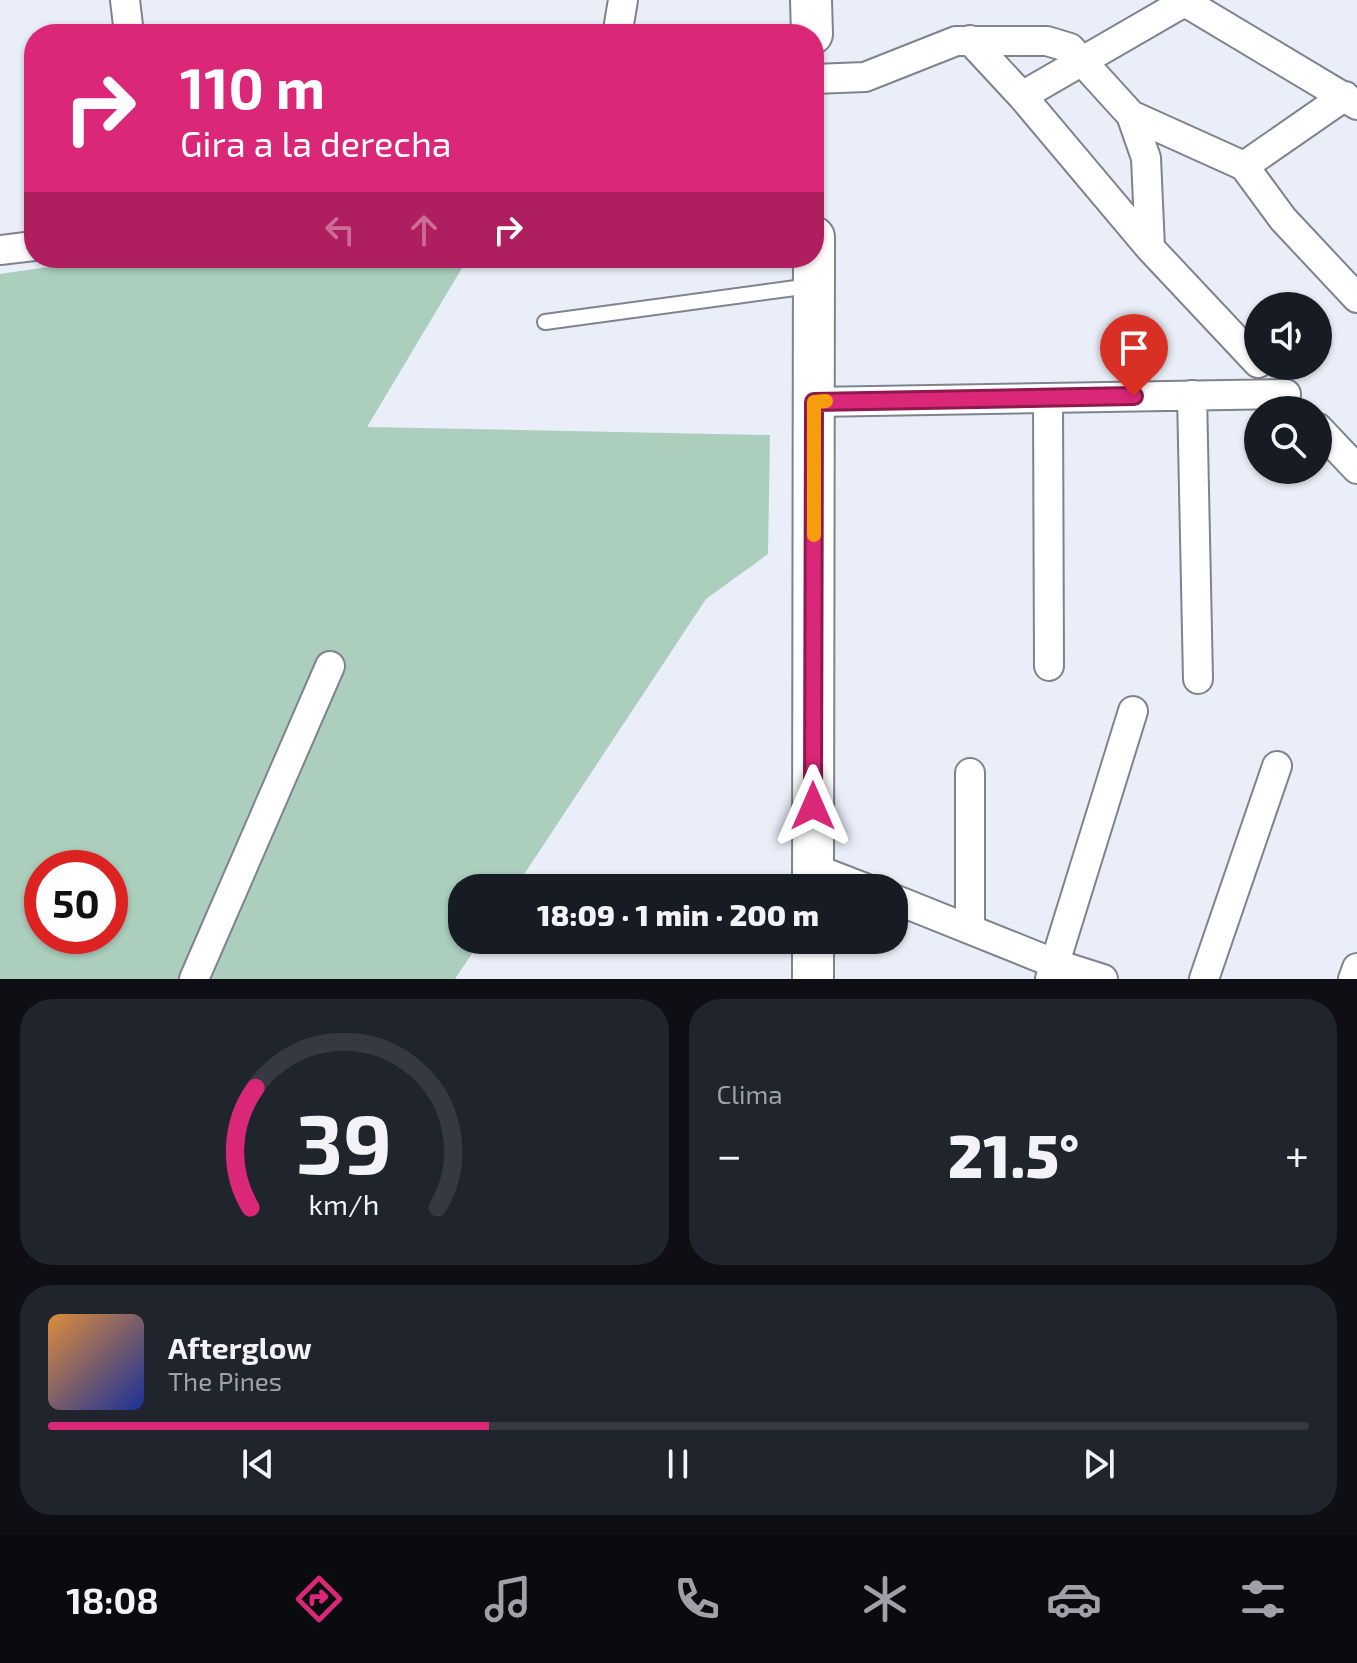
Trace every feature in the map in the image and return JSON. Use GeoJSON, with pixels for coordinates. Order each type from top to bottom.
{"type":"FeatureCollection","features":[{"type":"Feature","properties":{"kind":"main road"},"geometry":{"type":"LineString","coordinates":[[811,0],[812,24]]}},
{"type":"Feature","properties":{"kind":"main road"},"geometry":{"type":"LineString","coordinates":[[813,874],[815,268]]}},
{"type":"Feature","properties":{"kind":"main road"},"geometry":{"type":"LineString","coordinates":[[813,954],[813,979]]}},
{"type":"Feature","properties":{"kind":"street"},"geometry":{"type":"LineString","coordinates":[[125,0],[128,24]]}},
{"type":"Feature","properties":{"kind":"street"},"geometry":{"type":"LineString","coordinates":[[1022,96],[1187,1],[1351,100],[1244,166]]}},
{"type":"Feature","properties":{"kind":"street"},"geometry":{"type":"LineString","coordinates":[[970,40],[1022,96],[1150,248],[1244,349]]}},
{"type":"Feature","properties":{"kind":"street"},"geometry":{"type":"LineString","coordinates":[[824,79],[865,77],[956,41],[1047,41],[1070,48],[1131,115],[1146,158],[1150,248]]}},
{"type":"Feature","properties":{"kind":"street"},"geometry":{"type":"LineString","coordinates":[[1131,115],[1244,166],[1283,219],[1357,298]]}},
{"type":"Feature","properties":{"kind":"street"},"geometry":{"type":"LineString","coordinates":[[0,250],[24,247]]}},
{"type":"Feature","properties":{"kind":"street"},"geometry":{"type":"LineString","coordinates":[[1273,380],[1288,396]]}},
{"type":"Feature","properties":{"kind":"street"},"geometry":{"type":"LineString","coordinates":[[814,402],[1192,395],[1244,399]]}},
{"type":"Feature","properties":{"kind":"street"},"geometry":{"type":"LineString","coordinates":[[1192,395],[1198,679]]}},
{"type":"Feature","properties":{"kind":"street"},"geometry":{"type":"LineString","coordinates":[[1048,398],[1049,666]]}},
{"type":"Feature","properties":{"kind":"street"},"geometry":{"type":"LineString","coordinates":[[1332,443],[1357,469]]}},
{"type":"Feature","properties":{"kind":"street"},"geometry":{"type":"LineString","coordinates":[[194,979],[330,666]]}},
{"type":"Feature","properties":{"kind":"street"},"geometry":{"type":"LineString","coordinates":[[1053,971],[1133,711]]}},
{"type":"Feature","properties":{"kind":"street"},"geometry":{"type":"LineString","coordinates":[[1204,979],[1277,766]]}},
{"type":"Feature","properties":{"kind":"street"},"geometry":{"type":"LineString","coordinates":[[970,773],[970,929]]}},
{"type":"Feature","properties":{"kind":"street"},"geometry":{"type":"LineString","coordinates":[[908,905],[970,929],[1053,971],[1103,979]]}},
{"type":"Feature","properties":{"kind":"street"},"geometry":{"type":"LineString","coordinates":[[1353,979],[1357,968]]}},
{"type":"Feature","properties":{"kind":"lane"},"geometry":{"type":"LineString","coordinates":[[545,322],[815,285]]}},
{"type":"Feature","properties":{"kind":"green space"},"geometry":{"type":"Polygon","coordinates":[[[41,268],[462,268],[367,427],[770,435],[768,554],[706,599],[524,874],[448,874],[448,954],[472,954],[455,979],[0,979],[0,274],[41,268]]]}},
{"type":"Feature","properties":{"kind":"slow traffic"},"geometry":{"type":"LineString","coordinates":[[814,535],[814,402],[826,401]]}},
{"type":"Feature","properties":{"kind":"route"},"geometry":{"type":"LineString","coordinates":[[813,806],[814,402],[1134,396]]}}]}
